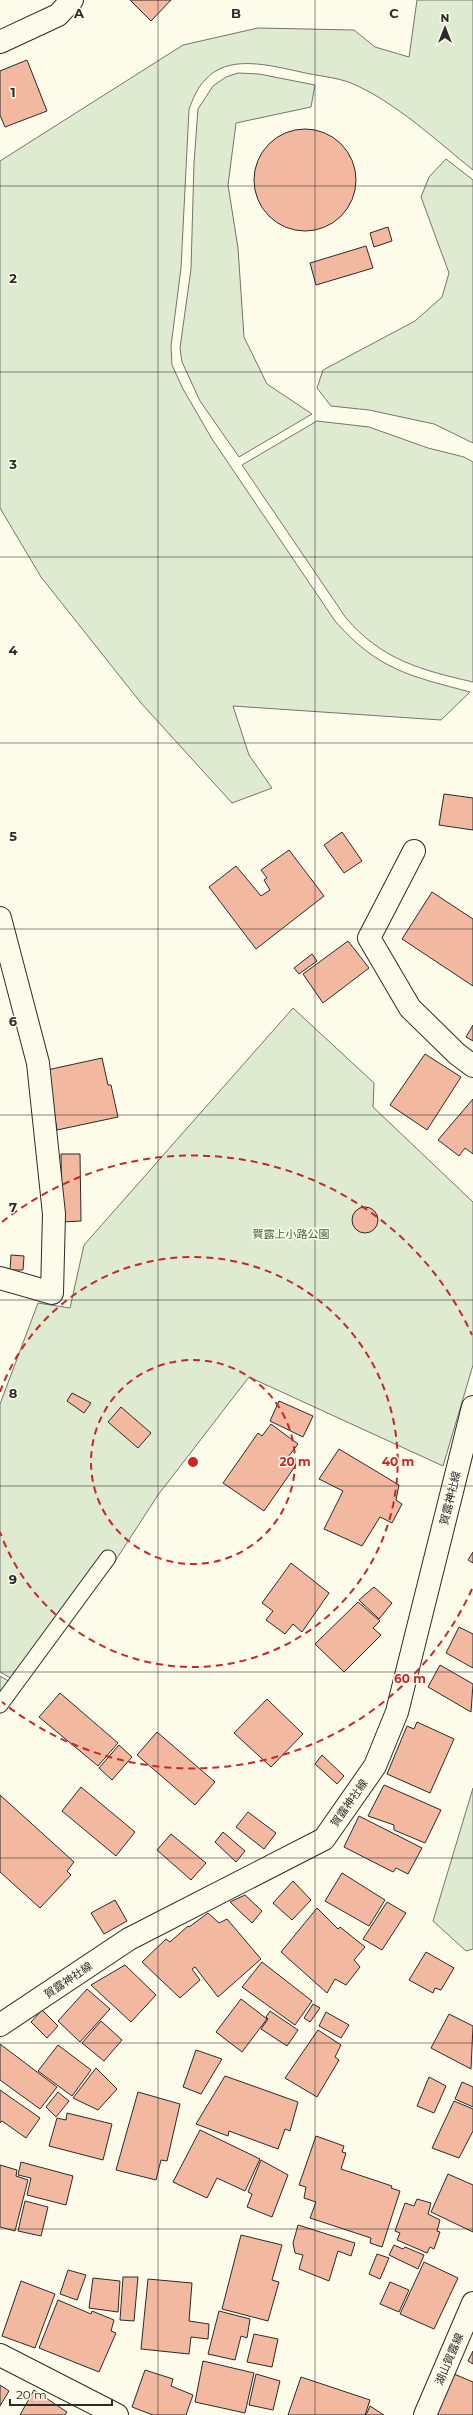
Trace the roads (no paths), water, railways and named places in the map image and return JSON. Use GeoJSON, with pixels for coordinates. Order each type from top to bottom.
{"type":"FeatureCollection","features":[{"type":"Feature","properties":{"kind":"street"},"geometry":{"type":"LineString","coordinates":[[0,42],[58,15],[72,0]]}},
{"type":"Feature","properties":{"kind":"street"},"geometry":{"type":"LineString","coordinates":[[414,852],[369,938],[410,1008],[457,1054],[473,1066]]}},
{"type":"Feature","properties":{"kind":"street"},"geometry":{"type":"LineString","coordinates":[[0,918],[38,1063],[54,1214],[52,1293],[0,1278]]}},
{"type":"Feature","properties":{"kind":"street","name":"賀露神社線"},"geometry":{"type":"LineString","coordinates":[[0,2025],[129,1939],[324,1839],[375,1766],[397,1712],[473,1408]]}},
{"type":"Feature","properties":{"kind":"street","name":"湖山賀露線"},"geometry":{"type":"LineString","coordinates":[[425,2415],[473,2303]]}},
{"type":"Feature","properties":{"kind":"street"},"geometry":{"type":"LineString","coordinates":[[0,2355],[117,2415]]}},
{"type":"Feature","properties":{"kind":"lane"},"geometry":{"type":"LineString","coordinates":[[0,1705],[108,1558]]}},
{"type":"Feature","properties":{"kind":"park label","name":"賀露上小路公園"},"geometry":{"type":"Point","coordinates":[291,1234]}}]}
